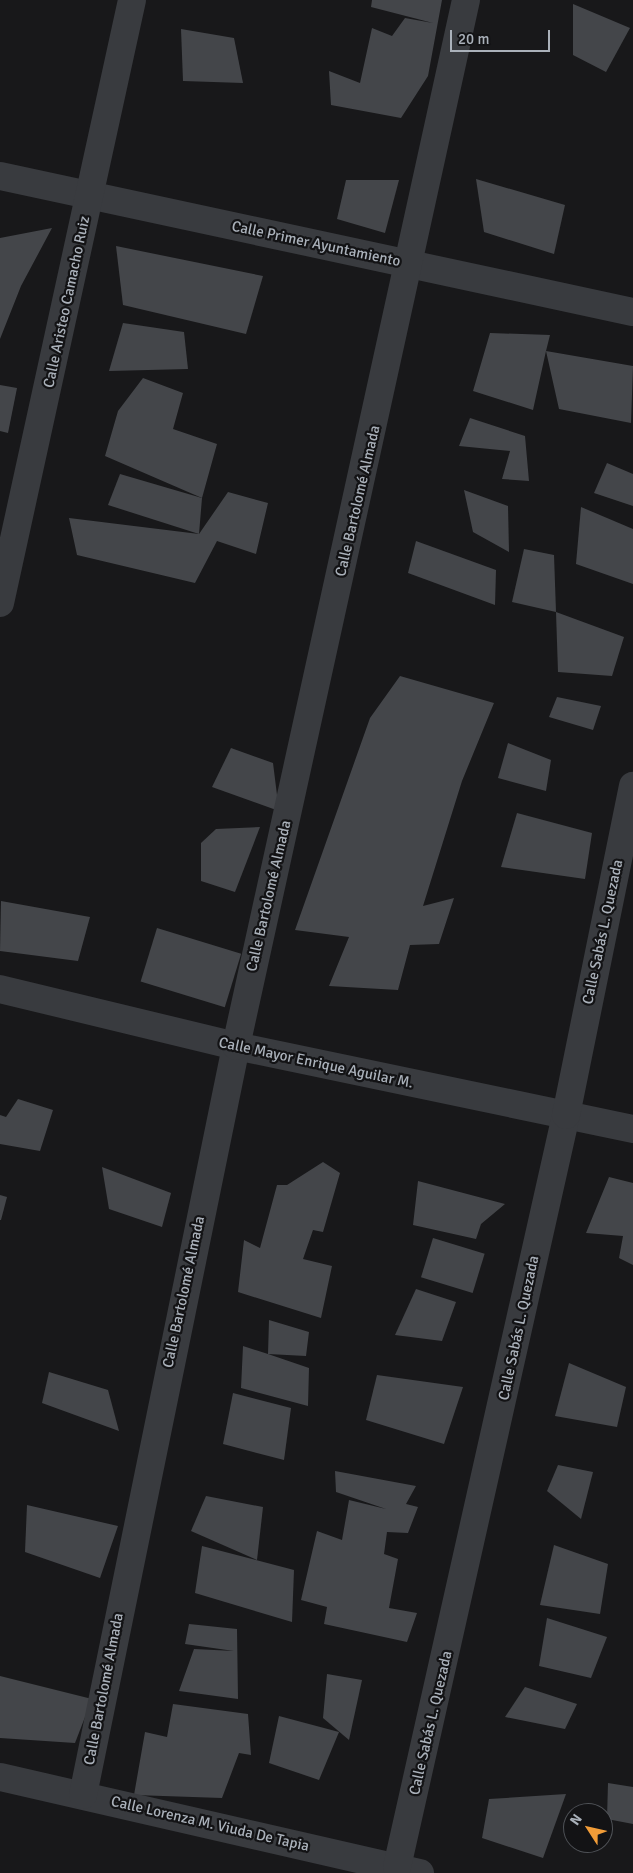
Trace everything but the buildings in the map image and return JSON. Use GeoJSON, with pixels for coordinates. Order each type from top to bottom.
{"type":"FeatureCollection","features":[{"type":"Feature","properties":{"kind":"street","name":"Calle Aristeo Camacho Ruiz"},"geometry":{"type":"LineString","coordinates":[[0,603],[132,0]]}},
{"type":"Feature","properties":{"kind":"street","name":"Calle Bartolomé Almada"},"geometry":{"type":"LineString","coordinates":[[83,1795],[236,1046],[411,265],[466,0]]}},
{"type":"Feature","properties":{"kind":"street","name":"Calle Primer Ayuntamiento"},"geometry":{"type":"LineString","coordinates":[[0,176],[633,312]]}},
{"type":"Feature","properties":{"kind":"street","name":"Calle Sabás L. Quezada"},"geometry":{"type":"LineString","coordinates":[[409,1870],[633,786]]}},
{"type":"Feature","properties":{"kind":"street","name":"Calle Mayor Enrique Aguilar M."},"geometry":{"type":"LineString","coordinates":[[0,989],[236,1046],[633,1129]]}},
{"type":"Feature","properties":{"kind":"street","name":"Calle Lorenza M. Viuda De Tapia"},"geometry":{"type":"LineString","coordinates":[[0,1777],[409,1870]]}}]}
